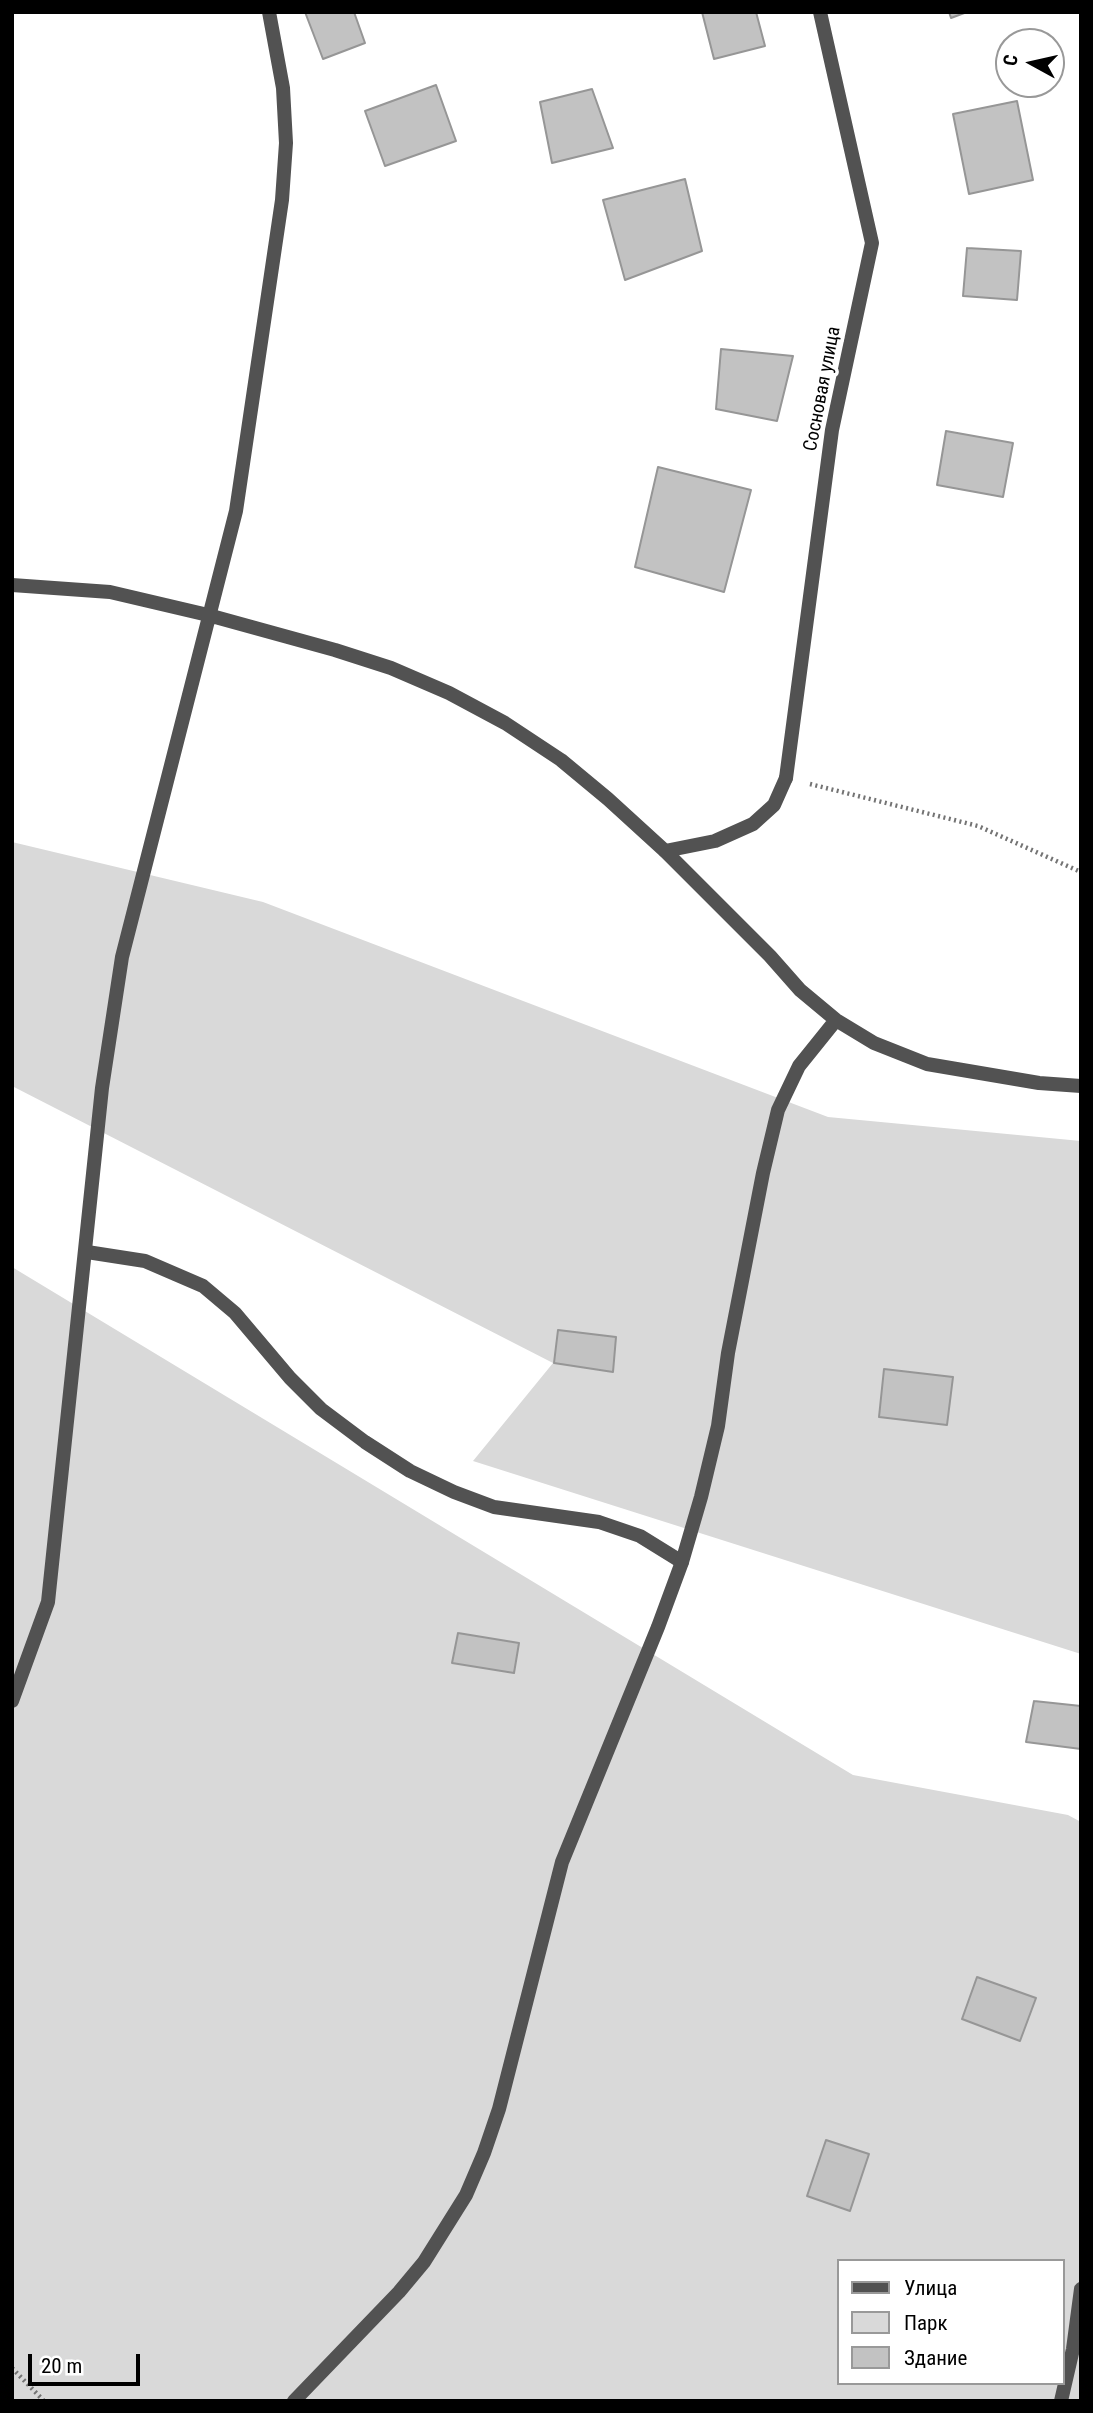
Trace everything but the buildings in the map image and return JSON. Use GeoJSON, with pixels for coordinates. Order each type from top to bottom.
{"type":"FeatureCollection","features":[{"type":"Feature","properties":{"kind":"street"},"geometry":{"type":"LineString","coordinates":[[12,1701],[48,1602],[87,1252],[102,1088],[122,957],[236,510],[282,201],[286,143],[283,88],[269,12]]}},
{"type":"Feature","properties":{"kind":"street","name":"Сосновая улица"},"geometry":{"type":"LineString","coordinates":[[665,851],[715,841],[754,824],[774,805],[786,778],[832,430],[872,243],[820,12]]}},
{"type":"Feature","properties":{"kind":"street"},"geometry":{"type":"LineString","coordinates":[[12,586],[110,592],[208,615],[391,668],[449,693],[505,723],[561,760],[608,799],[665,851],[770,956],[800,990],[836,1020],[873,1043],[927,1064],[1039,1083],[1081,1086]]}},
{"type":"Feature","properties":{"kind":"street"},"geometry":{"type":"LineString","coordinates":[[293,2401],[407,2282],[446,2229],[466,2195],[484,2153],[499,2109],[562,1862],[682,1562],[701,1497],[718,1426],[728,1353],[763,1172],[778,1110],[799,1066],[836,1020]]}},
{"type":"Feature","properties":{"kind":"street"},"geometry":{"type":"LineString","coordinates":[[87,1252],[145,1261],[203,1286],[235,1313],[290,1378],[321,1409],[410,1471],[494,1507],[599,1522],[640,1536],[682,1562]]}},
{"type":"Feature","properties":{"kind":"street"},"geometry":{"type":"LineString","coordinates":[[1061,2401],[1068,2381],[1081,2288]]}},
{"type":"Feature","properties":{"kind":"path"},"geometry":{"type":"LineString","coordinates":[[786,778],[978,826],[1081,872]]}},
{"type":"Feature","properties":{"kind":"path"},"geometry":{"type":"LineString","coordinates":[[12,2368],[44,2401]]}},
{"type":"Feature","properties":{"kind":"green space"},"geometry":{"type":"Polygon","coordinates":[[[12,842],[263,902],[828,1117],[1081,1141],[1081,1654],[473,1461],[553,1363],[12,1086],[12,842]]]}},
{"type":"Feature","properties":{"kind":"green space"},"geometry":{"type":"Polygon","coordinates":[[[12,1267],[853,1775],[1068,1815],[1081,1822],[1081,2401],[12,2401],[12,1267]]]}}]}
